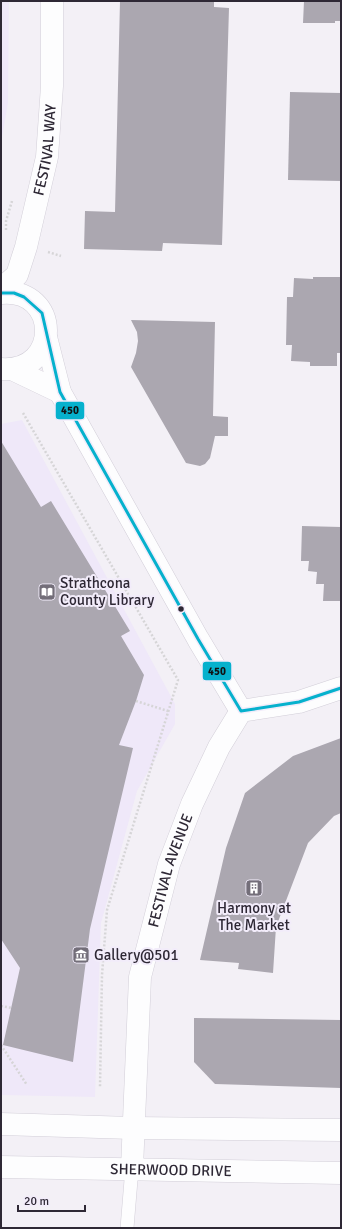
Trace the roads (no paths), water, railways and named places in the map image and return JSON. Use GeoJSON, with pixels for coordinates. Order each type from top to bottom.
{"type":"FeatureCollection","features":[{"type":"Feature","properties":{"kind":"street","name":"FESTIVAL WAY"},"geometry":{"type":"LineString","coordinates":[[1,289],[17,275],[26,246],[47,157],[52,86],[52,1]]}},
{"type":"Feature","properties":{"kind":"street"},"geometry":{"type":"LineString","coordinates":[[1,293],[10,292],[23,295],[34,302],[42,313],[46,324],[46,336],[43,348],[36,358],[26,366],[8,370]]}},
{"type":"Feature","properties":{"kind":"street"},"geometry":{"type":"LineString","coordinates":[[46,336],[60,392],[198,639],[242,711],[299,702],[341,688]]}},
{"type":"Feature","properties":{"kind":"street"},"geometry":{"type":"LineString","coordinates":[[8,370],[60,392]]}},
{"type":"Feature","properties":{"kind":"street","name":"FESTIVAL AVENUE"},"geometry":{"type":"LineString","coordinates":[[132,1168],[132,1128],[140,977],[167,872],[192,804],[221,742],[242,711]]}},
{"type":"Feature","properties":{"kind":"street"},"geometry":{"type":"LineString","coordinates":[[1,1124],[132,1128],[341,1130]]}},
{"type":"Feature","properties":{"kind":"street","name":"SHERWOOD DRIVE"},"geometry":{"type":"LineString","coordinates":[[1,1167],[132,1168],[341,1173]]}},
{"type":"Feature","properties":{"kind":"lane"},"geometry":{"type":"LineString","coordinates":[[127,1228],[132,1168]]}},
{"type":"Feature","properties":{"kind":"place","name":"Strathcona County Library"},"geometry":{"type":"Point","coordinates":[47,592]}},
{"type":"Feature","properties":{"kind":"place","name":"Harmony at The Market"},"geometry":{"type":"Point","coordinates":[254,888]}},
{"type":"Feature","properties":{"kind":"place","name":"Gallery@501"},"geometry":{"type":"Point","coordinates":[81,955]}}]}
